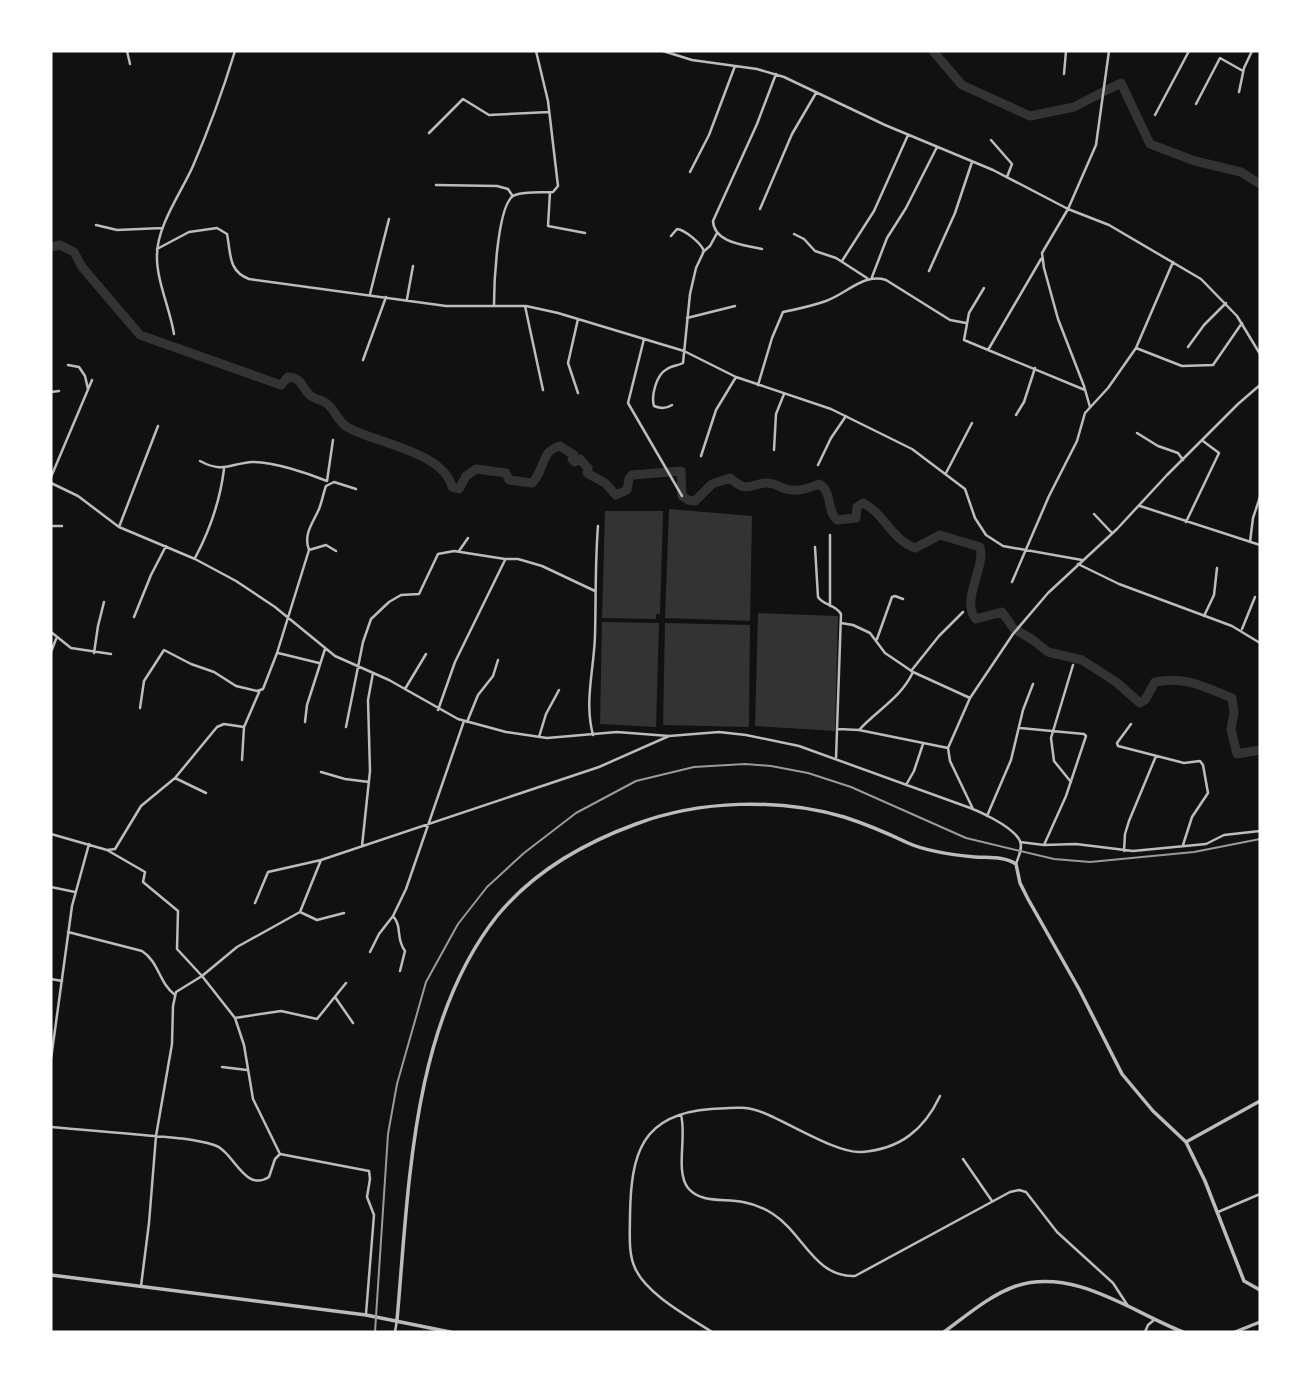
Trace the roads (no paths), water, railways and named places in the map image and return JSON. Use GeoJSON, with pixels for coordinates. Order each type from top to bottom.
{"type":"FeatureCollection","features":[{"type":"Feature","properties":{"kind":"street"},"geometry":{"type":"LineString","coordinates":[[127,51],[130,64]]}},
{"type":"Feature","properties":{"kind":"street"},"geometry":{"type":"LineString","coordinates":[[174,334],[158,269],[157,249],[162,228],[195,162],[235,51]]}},
{"type":"Feature","properties":{"kind":"street"},"geometry":{"type":"LineString","coordinates":[[512,195],[550,192],[556,190],[558,181],[549,112],[536,51]]}},
{"type":"Feature","properties":{"kind":"street"},"geometry":{"type":"LineString","coordinates":[[663,51],[691,60],[776,74],[1007,177],[1068,209],[1110,225],[1196,275],[1226,303],[1242,323],[1260,354]]}},
{"type":"Feature","properties":{"kind":"street"},"geometry":{"type":"LineString","coordinates":[[1065,74],[1066,51]]}},
{"type":"Feature","properties":{"kind":"street"},"geometry":{"type":"LineString","coordinates":[[988,350],[1042,256],[1045,245],[1068,209],[1096,145],[1109,51]]}},
{"type":"Feature","properties":{"kind":"street"},"geometry":{"type":"LineString","coordinates":[[1155,115],[1189,51]]}},
{"type":"Feature","properties":{"kind":"street"},"geometry":{"type":"LineString","coordinates":[[1239,92],[1243,71],[1252,51]]}},
{"type":"Feature","properties":{"kind":"street"},"geometry":{"type":"LineString","coordinates":[[1196,104],[1219,59],[1243,71]]}},
{"type":"Feature","properties":{"kind":"street"},"geometry":{"type":"LineString","coordinates":[[690,172],[709,135],[735,66]]}},
{"type":"Feature","properties":{"kind":"street"},"geometry":{"type":"LineString","coordinates":[[762,249],[724,239],[717,233],[713,221],[761,115],[776,74]]}},
{"type":"Feature","properties":{"kind":"street"},"geometry":{"type":"LineString","coordinates":[[760,209],[792,134],[816,93]]}},
{"type":"Feature","properties":{"kind":"street"},"geometry":{"type":"LineString","coordinates":[[429,133],[462,99],[489,115],[549,112]]}},
{"type":"Feature","properties":{"kind":"street"},"geometry":{"type":"LineString","coordinates":[[842,261],[874,211],[908,135]]}},
{"type":"Feature","properties":{"kind":"street"},"geometry":{"type":"LineString","coordinates":[[992,140],[1012,164],[1007,177]]}},
{"type":"Feature","properties":{"kind":"street"},"geometry":{"type":"LineString","coordinates":[[758,385],[783,312],[825,301],[869,278],[887,238],[906,208],[937,147]]}},
{"type":"Feature","properties":{"kind":"street"},"geometry":{"type":"LineString","coordinates":[[929,271],[955,213],[972,162]]}},
{"type":"Feature","properties":{"kind":"street"},"geometry":{"type":"LineString","coordinates":[[436,185],[497,186],[508,189],[512,195]]}},
{"type":"Feature","properties":{"kind":"street"},"geometry":{"type":"LineString","coordinates":[[550,192],[548,226],[585,233]]}},
{"type":"Feature","properties":{"kind":"street"},"geometry":{"type":"LineString","coordinates":[[494,305],[499,239],[506,207],[512,195]]}},
{"type":"Feature","properties":{"kind":"street"},"geometry":{"type":"LineString","coordinates":[[370,295],[389,219]]}},
{"type":"Feature","properties":{"kind":"street"},"geometry":{"type":"LineString","coordinates":[[96,225],[117,230],[162,228]]}},
{"type":"Feature","properties":{"kind":"street"},"geometry":{"type":"LineString","coordinates":[[157,249],[189,232],[217,228],[227,234],[234,269],[239,275],[267,283],[446,306],[524,306],[578,319],[684,351],[736,377],[846,416],[912,449],[965,489],[975,518],[986,534],[1003,546],[1082,560]]}},
{"type":"Feature","properties":{"kind":"street"},"geometry":{"type":"LineString","coordinates":[[671,236],[677,229],[682,230],[702,246],[703,252]]}},
{"type":"Feature","properties":{"kind":"street"},"geometry":{"type":"LineString","coordinates":[[672,405],[663,409],[654,407],[654,393],[665,370],[683,363],[693,279],[703,252],[717,233]]}},
{"type":"Feature","properties":{"kind":"street"},"geometry":{"type":"LineString","coordinates":[[794,234],[804,239],[816,251],[842,261],[869,278],[887,280],[950,320],[966,323]]}},
{"type":"Feature","properties":{"kind":"street"},"geometry":{"type":"LineString","coordinates":[[1042,256],[1058,319],[1090,407]]}},
{"type":"Feature","properties":{"kind":"street"},"geometry":{"type":"LineString","coordinates":[[1012,582],[1049,496],[1077,441],[1085,413],[1108,388],[1136,348],[1173,262]]}},
{"type":"Feature","properties":{"kind":"street"},"geometry":{"type":"LineString","coordinates":[[407,299],[413,266]]}},
{"type":"Feature","properties":{"kind":"street"},"geometry":{"type":"LineString","coordinates":[[984,288],[969,313],[964,340],[1085,390]]}},
{"type":"Feature","properties":{"kind":"street"},"geometry":{"type":"LineString","coordinates":[[363,360],[386,297]]}},
{"type":"Feature","properties":{"kind":"street"},"geometry":{"type":"LineString","coordinates":[[1188,347],[1204,325],[1226,303]]}},
{"type":"Feature","properties":{"kind":"street"},"geometry":{"type":"LineString","coordinates":[[524,306],[543,390]]}},
{"type":"Feature","properties":{"kind":"street"},"geometry":{"type":"LineString","coordinates":[[687,318],[735,306]]}},
{"type":"Feature","properties":{"kind":"street"},"geometry":{"type":"LineString","coordinates":[[578,319],[568,355],[569,372],[578,393]]}},
{"type":"Feature","properties":{"kind":"street"},"geometry":{"type":"LineString","coordinates":[[1136,348],[1182,366],[1213,365],[1242,323]]}},
{"type":"Feature","properties":{"kind":"street"},"geometry":{"type":"LineString","coordinates":[[644,340],[628,403],[682,496]]}},
{"type":"Feature","properties":{"kind":"street"},"geometry":{"type":"LineString","coordinates":[[68,365],[79,367],[85,376],[88,390]]}},
{"type":"Feature","properties":{"kind":"street"},"geometry":{"type":"LineString","coordinates":[[1016,415],[1024,402],[1035,369]]}},
{"type":"Feature","properties":{"kind":"street"},"geometry":{"type":"LineString","coordinates":[[701,456],[716,410],[736,377]]}},
{"type":"Feature","properties":{"kind":"street"},"geometry":{"type":"LineString","coordinates":[[51,477],[92,380]]}},
{"type":"Feature","properties":{"kind":"street"},"geometry":{"type":"LineString","coordinates":[[973,809],[950,761],[947,748],[970,698],[1013,634],[1048,593],[1112,533],[1233,408],[1260,385]]}},
{"type":"Feature","properties":{"kind":"street"},"geometry":{"type":"LineString","coordinates":[[51,392],[59,391]]}},
{"type":"Feature","properties":{"kind":"street"},"geometry":{"type":"LineString","coordinates":[[774,450],[776,414],[784,394]]}},
{"type":"Feature","properties":{"kind":"street"},"geometry":{"type":"LineString","coordinates":[[818,465],[831,438],[846,416]]}},
{"type":"Feature","properties":{"kind":"street"},"geometry":{"type":"LineString","coordinates":[[945,474],[972,423]]}},
{"type":"Feature","properties":{"kind":"street"},"geometry":{"type":"LineString","coordinates":[[119,527],[158,426]]}},
{"type":"Feature","properties":{"kind":"street"},"geometry":{"type":"LineString","coordinates":[[1137,433],[1158,446],[1178,453],[1183,460]]}},
{"type":"Feature","properties":{"kind":"street"},"geometry":{"type":"LineString","coordinates":[[242,760],[244,727],[277,653],[309,550],[307,536],[320,506],[333,440]]}},
{"type":"Feature","properties":{"kind":"street"},"geometry":{"type":"LineString","coordinates":[[1186,522],[1219,453],[1203,441]]}},
{"type":"Feature","properties":{"kind":"street"},"geometry":{"type":"LineString","coordinates":[[200,461],[223,469],[250,462],[295,469],[326,483],[334,482],[356,489]]}},
{"type":"Feature","properties":{"kind":"street"},"geometry":{"type":"LineString","coordinates":[[195,559],[214,517],[221,492],[223,469]]}},
{"type":"Feature","properties":{"kind":"street"},"geometry":{"type":"LineString","coordinates":[[51,483],[78,496],[119,527],[195,559],[253,592],[325,649],[465,722],[556,738],[634,732],[669,736],[738,733],[799,746],[973,809],[1014,834],[1020,842],[1016,864],[1020,883],[1079,989],[1122,1074],[1153,1111],[1186,1142],[1218,1213],[1244,1281],[1260,1290]]}},
{"type":"Feature","properties":{"kind":"street"},"geometry":{"type":"LineString","coordinates":[[1250,542],[1260,497]]}},
{"type":"Feature","properties":{"kind":"street"},"geometry":{"type":"LineString","coordinates":[[1139,505],[1260,545]]}},
{"type":"Feature","properties":{"kind":"street"},"geometry":{"type":"LineString","coordinates":[[1094,514],[1112,533]]}},
{"type":"Feature","properties":{"kind":"street"},"geometry":{"type":"LineString","coordinates":[[51,526],[62,526]]}},
{"type":"Feature","properties":{"kind":"street"},"geometry":{"type":"LineString","coordinates":[[593,735],[589,716],[595,642],[598,526]]}},
{"type":"Feature","properties":{"kind":"street"},"geometry":{"type":"LineString","coordinates":[[830,535],[830,606]]}},
{"type":"Feature","properties":{"kind":"street"},"geometry":{"type":"LineString","coordinates":[[458,551],[468,538]]}},
{"type":"Feature","properties":{"kind":"street"},"geometry":{"type":"LineString","coordinates":[[309,550],[327,545],[337,551]]}},
{"type":"Feature","properties":{"kind":"street"},"geometry":{"type":"LineString","coordinates":[[135,617],[151,575],[166,546]]}},
{"type":"Feature","properties":{"kind":"street"},"geometry":{"type":"LineString","coordinates":[[815,547],[817,597],[821,603],[840,611],[836,759]]}},
{"type":"Feature","properties":{"kind":"street"},"geometry":{"type":"LineString","coordinates":[[346,727],[365,634],[376,614],[389,602],[401,596],[419,594],[438,554],[458,551],[518,559],[595,591]]}},
{"type":"Feature","properties":{"kind":"street"},"geometry":{"type":"LineString","coordinates":[[438,710],[455,662],[505,559]]}},
{"type":"Feature","properties":{"kind":"street"},"geometry":{"type":"LineString","coordinates":[[1078,564],[1119,584],[1241,631],[1260,643]]}},
{"type":"Feature","properties":{"kind":"street"},"geometry":{"type":"LineString","coordinates":[[1203,616],[1214,595],[1217,568]]}},
{"type":"Feature","properties":{"kind":"street"},"geometry":{"type":"LineString","coordinates":[[876,640],[892,597],[903,599]]}},
{"type":"Feature","properties":{"kind":"street"},"geometry":{"type":"LineString","coordinates":[[1241,631],[1255,597]]}},
{"type":"Feature","properties":{"kind":"street"},"geometry":{"type":"LineString","coordinates":[[94,653],[104,602]]}},
{"type":"Feature","properties":{"kind":"street"},"geometry":{"type":"LineString","coordinates":[[859,730],[900,694],[907,686],[912,672],[939,636],[963,612]]}},
{"type":"Feature","properties":{"kind":"street"},"geometry":{"type":"LineString","coordinates":[[841,622],[861,628],[876,640],[885,653],[912,672],[970,698]]}},
{"type":"Feature","properties":{"kind":"street"},"geometry":{"type":"LineString","coordinates":[[51,632],[71,648],[111,654]]}},
{"type":"Feature","properties":{"kind":"street"},"geometry":{"type":"LineString","coordinates":[[51,652],[57,638]]}},
{"type":"Feature","properties":{"kind":"street"},"geometry":{"type":"LineString","coordinates":[[305,722],[325,649]]}},
{"type":"Feature","properties":{"kind":"street"},"geometry":{"type":"LineString","coordinates":[[140,708],[144,681],[164,650],[236,685],[260,690]]}},
{"type":"Feature","properties":{"kind":"street"},"geometry":{"type":"LineString","coordinates":[[277,653],[319,663]]}},
{"type":"Feature","properties":{"kind":"street"},"geometry":{"type":"LineString","coordinates":[[405,689],[426,654]]}},
{"type":"Feature","properties":{"kind":"street"},"geometry":{"type":"LineString","coordinates":[[370,952],[379,934],[393,916],[406,889],[465,722],[478,695],[493,676],[498,660]]}},
{"type":"Feature","properties":{"kind":"street"},"geometry":{"type":"LineString","coordinates":[[1071,782],[1054,761],[1052,729],[1073,665]]}},
{"type":"Feature","properties":{"kind":"street"},"geometry":{"type":"LineString","coordinates":[[362,846],[369,782],[367,708],[373,673]]}},
{"type":"Feature","properties":{"kind":"street"},"geometry":{"type":"LineString","coordinates":[[987,816],[1006,772],[1032,684]]}},
{"type":"Feature","properties":{"kind":"street"},"geometry":{"type":"LineString","coordinates":[[539,737],[546,714],[559,690]]}},
{"type":"Feature","properties":{"kind":"street"},"geometry":{"type":"LineString","coordinates":[[107,850],[115,849],[141,806],[175,778],[220,724],[244,727]]}},
{"type":"Feature","properties":{"kind":"street"},"geometry":{"type":"LineString","coordinates":[[1131,724],[1117,743],[1118,746],[1184,763],[1198,761],[1203,765],[1208,793],[1192,817],[1183,845]]}},
{"type":"Feature","properties":{"kind":"street"},"geometry":{"type":"LineString","coordinates":[[1020,727],[1084,733],[1086,736],[1071,782],[1044,845]]}},
{"type":"Feature","properties":{"kind":"street"},"geometry":{"type":"LineString","coordinates":[[838,729],[859,730],[947,748]]}},
{"type":"Feature","properties":{"kind":"street"},"geometry":{"type":"LineString","coordinates":[[255,903],[268,872],[321,860],[600,767],[669,736]]}},
{"type":"Feature","properties":{"kind":"street"},"geometry":{"type":"LineString","coordinates":[[906,785],[923,744]]}},
{"type":"Feature","properties":{"kind":"street"},"geometry":{"type":"LineString","coordinates":[[1124,850],[1129,821],[1156,756]]}},
{"type":"Feature","properties":{"kind":"street"},"geometry":{"type":"LineString","coordinates":[[321,772],[369,782]]}},
{"type":"Feature","properties":{"kind":"street"},"geometry":{"type":"LineString","coordinates":[[175,778],[206,793]]}},
{"type":"Feature","properties":{"kind":"street"},"geometry":{"type":"LineString","coordinates":[[395,1332],[414,1149],[432,1054],[449,1001],[472,953],[498,916],[535,879],[568,855],[632,825],[655,817],[732,805],[760,805],[822,812],[866,825],[912,845],[963,855],[998,858],[1016,864]]}},
{"type":"Feature","properties":{"kind":"street"},"geometry":{"type":"LineString","coordinates":[[1020,842],[1124,850],[1206,844],[1224,835],[1260,831]]}},
{"type":"Feature","properties":{"kind":"street"},"geometry":{"type":"LineString","coordinates":[[51,834],[107,850],[145,873],[143,882],[174,906],[178,917],[177,949],[235,1018],[242,1036],[253,1099],[280,1154]]}},
{"type":"Feature","properties":{"kind":"street"},"geometry":{"type":"LineString","coordinates":[[51,1059],[75,892],[89,844]]}},
{"type":"Feature","properties":{"kind":"street"},"geometry":{"type":"LineString","coordinates":[[141,1287],[156,1136],[172,1044],[175,996],[179,989],[202,976],[237,947],[300,912],[321,860]]}},
{"type":"Feature","properties":{"kind":"street"},"geometry":{"type":"LineString","coordinates":[[51,887],[75,892]]}},
{"type":"Feature","properties":{"kind":"street"},"geometry":{"type":"LineString","coordinates":[[300,912],[317,920],[344,913]]}},
{"type":"Feature","properties":{"kind":"street"},"geometry":{"type":"LineString","coordinates":[[393,916],[399,923],[399,942],[405,951],[400,971]]}},
{"type":"Feature","properties":{"kind":"street"},"geometry":{"type":"LineString","coordinates":[[68,932],[142,951],[150,956],[163,984],[175,996]]}},
{"type":"Feature","properties":{"kind":"street"},"geometry":{"type":"LineString","coordinates":[[51,979],[62,981]]}},
{"type":"Feature","properties":{"kind":"street"},"geometry":{"type":"LineString","coordinates":[[235,1018],[281,1011],[317,1018],[346,983]]}},
{"type":"Feature","properties":{"kind":"street"},"geometry":{"type":"LineString","coordinates":[[335,997],[353,1023]]}},
{"type":"Feature","properties":{"kind":"street"},"geometry":{"type":"LineString","coordinates":[[222,1068],[247,1070]]}},
{"type":"Feature","properties":{"kind":"street"},"geometry":{"type":"LineString","coordinates":[[712,1332],[658,1296],[641,1280],[634,1267],[630,1248],[633,1167],[640,1148],[659,1125],[666,1119],[699,1110],[746,1107],[783,1121],[826,1143],[860,1153],[910,1137],[923,1126],[940,1096]]}},
{"type":"Feature","properties":{"kind":"street"},"geometry":{"type":"LineString","coordinates":[[1186,1142],[1260,1101]]}},
{"type":"Feature","properties":{"kind":"street"},"geometry":{"type":"LineString","coordinates":[[681,1115],[684,1129],[683,1177],[693,1193],[708,1199],[741,1201],[768,1211],[778,1217],[814,1259],[833,1273],[855,1276],[992,1201],[1019,1190],[1026,1192],[1058,1232],[1113,1283],[1130,1309]]}},
{"type":"Feature","properties":{"kind":"street"},"geometry":{"type":"LineString","coordinates":[[51,1127],[156,1136],[216,1146],[228,1154],[247,1178],[255,1181],[269,1177],[275,1159],[280,1154]]}},
{"type":"Feature","properties":{"kind":"street"},"geometry":{"type":"LineString","coordinates":[[280,1154],[369,1171],[367,1197],[374,1216],[366,1315]]}},
{"type":"Feature","properties":{"kind":"street"},"geometry":{"type":"LineString","coordinates":[[963,1158],[992,1201]]}},
{"type":"Feature","properties":{"kind":"street"},"geometry":{"type":"LineString","coordinates":[[1218,1213],[1260,1194]]}},
{"type":"Feature","properties":{"kind":"street"},"geometry":{"type":"LineString","coordinates":[[51,1275],[366,1315],[450,1332]]}},
{"type":"Feature","properties":{"kind":"street"},"geometry":{"type":"LineString","coordinates":[[944,1332],[984,1304],[1015,1286],[1027,1283],[1066,1283],[1096,1293],[1183,1332]]}},
{"type":"Feature","properties":{"kind":"street"},"geometry":{"type":"LineString","coordinates":[[1145,1332],[1154,1320]]}},
{"type":"Feature","properties":{"kind":"street"},"geometry":{"type":"LineString","coordinates":[[1235,1332],[1260,1322]]}},
{"type":"Feature","properties":{"kind":"waterway"},"geometry":{"type":"LineString","coordinates":[[933,51],[962,85],[1030,116],[1074,107],[1101,93]]}},
{"type":"Feature","properties":{"kind":"waterway"},"geometry":{"type":"LineString","coordinates":[[1105,91],[1121,83],[1150,144],[1195,161],[1241,172],[1260,184]]}},
{"type":"Feature","properties":{"kind":"waterway"},"geometry":{"type":"LineString","coordinates":[[51,247],[60,245],[74,252],[82,267],[140,335],[281,385],[288,377],[297,379],[311,396],[329,406],[347,427],[423,457],[446,475],[452,487],[459,489],[466,476],[476,469],[506,473],[509,480],[532,483],[549,452],[560,446],[574,455],[572,459],[575,462],[580,459],[588,468],[587,473],[605,483],[616,495],[627,490],[632,475],[681,471],[682,496],[695,501],[712,484],[730,478],[743,487],[768,483],[790,490],[819,484],[826,492],[837,520],[856,518],[857,507],[863,503],[877,513],[900,539],[915,548],[940,535],[980,547],[980,564],[971,603],[976,619],[1002,612],[1014,629],[1048,652],[1082,660],[1116,682],[1140,703],[1145,700],[1155,682],[1176,680],[1232,698],[1234,713],[1231,729],[1237,754],[1260,750]]}},
{"type":"Feature","properties":{"kind":"railway"},"geometry":{"type":"LineString","coordinates":[[375,1332],[388,1134],[397,1084],[426,982],[458,924],[487,887],[524,853],[576,813],[636,781],[694,767],[745,764],[808,773],[851,787],[966,838],[1054,859],[1090,862],[1194,852],[1260,839]]}}]}
